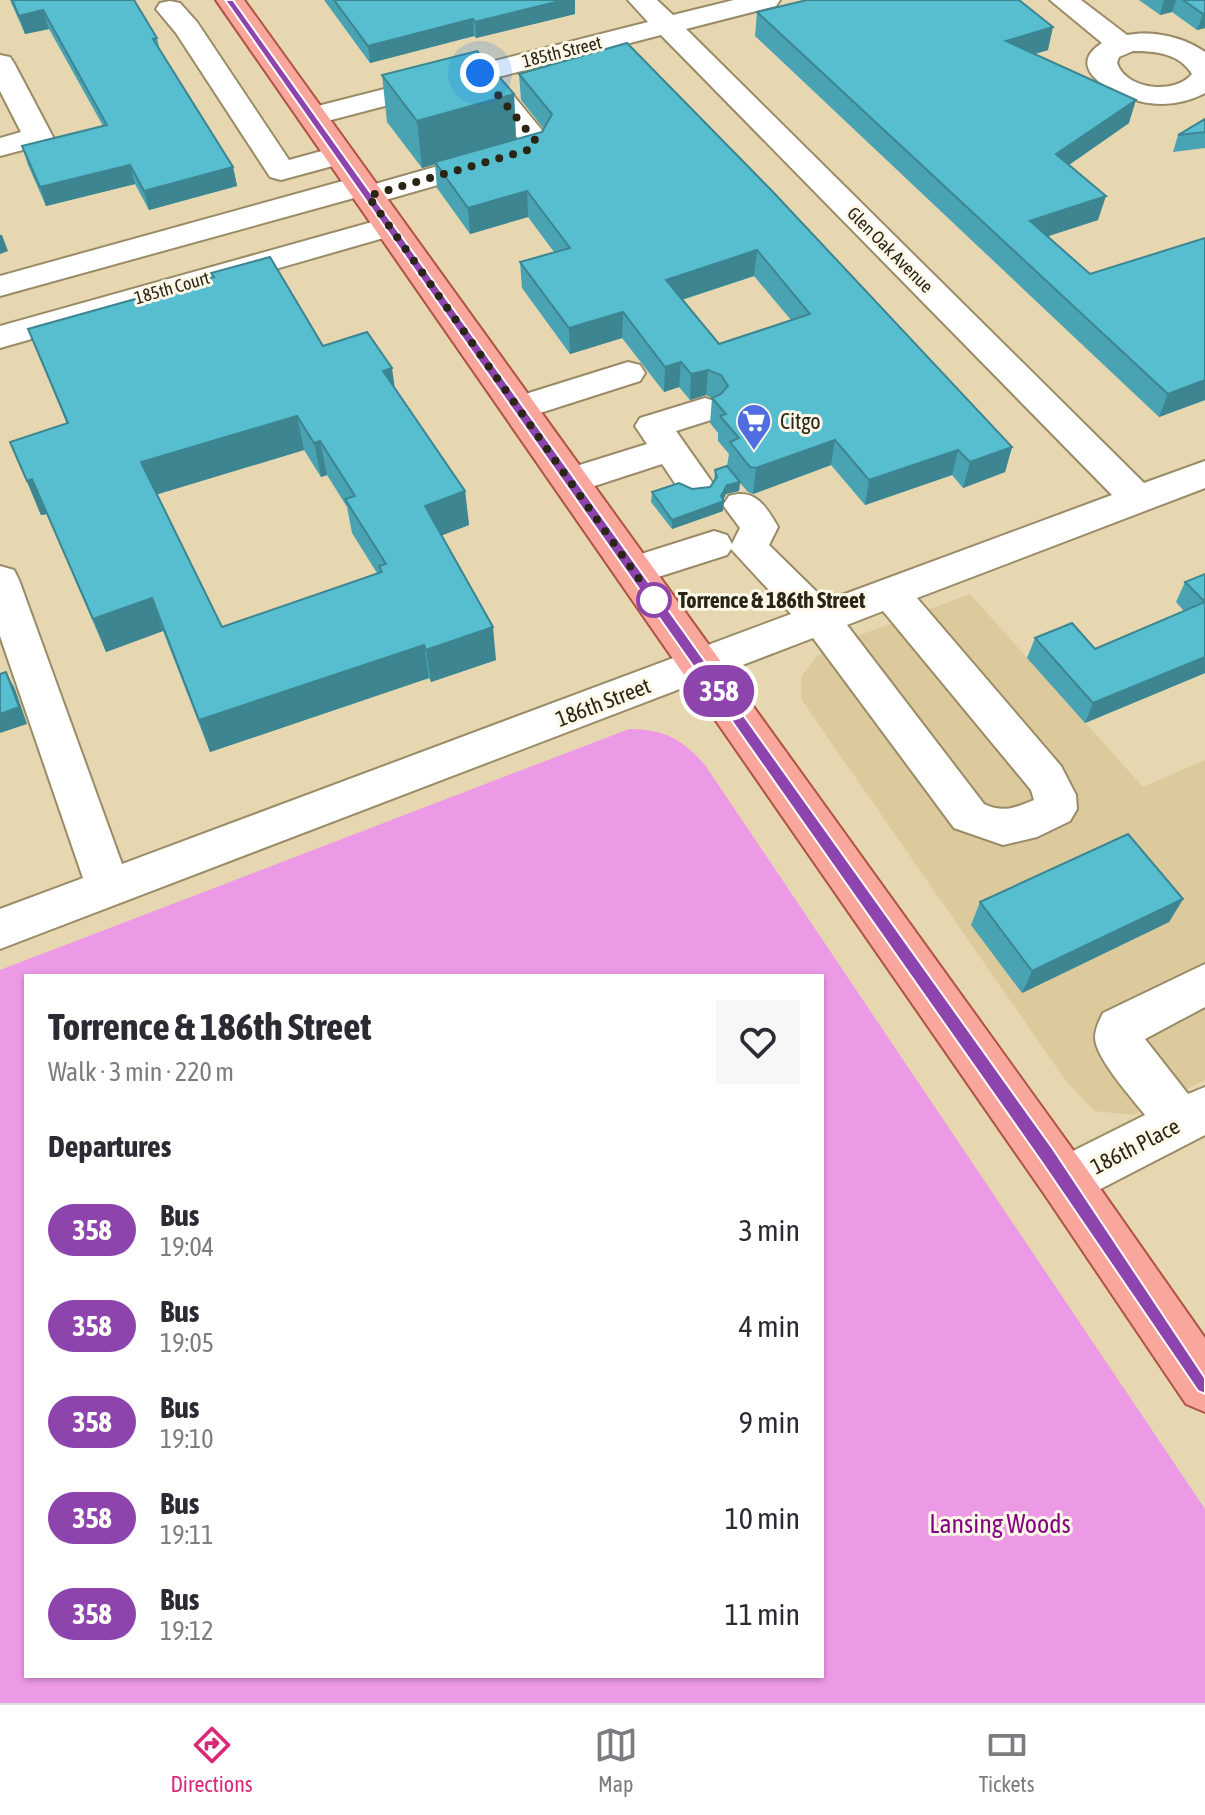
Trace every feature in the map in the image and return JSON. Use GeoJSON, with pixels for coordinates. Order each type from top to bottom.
{"type":"FeatureCollection","features":[{"type":"Feature","properties":{"kind":"main road"},"geometry":{"type":"LineString","coordinates":[[230,0],[1065,1181],[1205,1385]]}},
{"type":"Feature","properties":{"kind":"street","name":"Glen Oak Avenue"},"geometry":{"type":"LineString","coordinates":[[642,0],[1138,499]]}},
{"type":"Feature","properties":{"kind":"street","name":"185th Street"},"geometry":{"type":"LineString","coordinates":[[312,116],[766,0]]}},
{"type":"Feature","properties":{"kind":"street"},"geometry":{"type":"LineString","coordinates":[[1064,0],[1122,45]]}},
{"type":"Feature","properties":{"kind":"street"},"geometry":{"type":"LineString","coordinates":[[176,4],[187,28],[281,171],[340,155]]}},
{"type":"Feature","properties":{"kind":"street"},"geometry":{"type":"LineString","coordinates":[[1153,42],[1170,45],[1196,58],[1205,74],[1194,90],[1181,94],[1147,95],[1130,90],[1107,75],[1102,66],[1104,57],[1122,45],[1153,42]]}},
{"type":"Feature","properties":{"kind":"street"},"geometry":{"type":"LineString","coordinates":[[0,63],[38,137],[0,147]]}},
{"type":"Feature","properties":{"kind":"street"},"geometry":{"type":"LineString","coordinates":[[0,286],[531,149],[535,140],[480,73]]}},
{"type":"Feature","properties":{"kind":"street","name":"185th Court"},"geometry":{"type":"LineString","coordinates":[[0,337],[390,226]]}},
{"type":"Feature","properties":{"kind":"street"},"geometry":{"type":"LineString","coordinates":[[518,408],[628,373]]}},
{"type":"Feature","properties":{"kind":"street"},"geometry":{"type":"LineString","coordinates":[[705,410],[653,426],[713,511],[820,619],[969,816],[987,825],[1011,830],[1055,809],[1055,795],[1046,778],[890,593]]}},
{"type":"Feature","properties":{"kind":"street"},"geometry":{"type":"LineString","coordinates":[[570,481],[670,449]]}},
{"type":"Feature","properties":{"kind":"street","name":"186th Street"},"geometry":{"type":"LineString","coordinates":[[0,929],[1205,474]]}},
{"type":"Feature","properties":{"kind":"street"},"geometry":{"type":"LineString","coordinates":[[633,571],[713,511]]}},
{"type":"Feature","properties":{"kind":"street"},"geometry":{"type":"LineString","coordinates":[[0,580],[109,888]]}},
{"type":"Feature","properties":{"kind":"street"},"geometry":{"type":"LineString","coordinates":[[1193,1116],[1119,1042],[1120,1028],[1205,984]]}},
{"type":"Feature","properties":{"kind":"street","name":"186th Place"},"geometry":{"type":"LineString","coordinates":[[1065,1181],[1193,1116]]}},
{"type":"Feature","properties":{"kind":"shaded area"},"geometry":{"type":"Polygon","coordinates":[[[970,594],[1143,787],[1205,760],[1205,1080],[1134,1115],[1094,1111],[1066,1081],[801,699],[801,677],[815,658],[841,642],[970,594]]]}},
{"type":"Feature","properties":{"kind":"green space","name":"Lansing Woods"},"geometry":{"type":"Polygon","coordinates":[[[629,729],[672,737],[689,748],[705,765],[1205,1509],[1205,1703],[0,1703],[0,970],[629,729]]]}},
{"type":"Feature","properties":{"kind":"building"},"geometry":{"type":"Polygon","coordinates":[[[12,0],[134,0],[157,38],[153,39],[233,167],[144,191],[130,165],[40,187],[22,146],[107,125],[43,10],[19,16],[12,0]]]}},
{"type":"Feature","properties":{"kind":"building"},"geometry":{"type":"Polygon","coordinates":[[[334,0],[564,0],[368,46],[334,0]]]}},
{"type":"Feature","properties":{"kind":"building"},"geometry":{"type":"Polygon","coordinates":[[[807,0],[1019,0],[1053,27],[1006,41],[1136,100],[1056,154],[1106,196],[1030,221],[1090,274],[1205,238],[1205,380],[1168,394],[757,12],[807,0]]]}},
{"type":"Feature","properties":{"kind":"building"},"geometry":{"type":"Polygon","coordinates":[[[1183,0],[1205,0],[1205,13],[1203,14],[1183,0]]]}},
{"type":"Feature","properties":{"kind":"building"},"geometry":{"type":"Polygon","coordinates":[[[627,43],[774,193],[1012,447],[970,462],[958,450],[869,480],[835,440],[756,468],[750,467],[730,442],[739,438],[720,416],[726,414],[712,398],[728,386],[721,375],[708,370],[691,374],[681,362],[665,367],[623,312],[569,328],[520,262],[570,248],[527,191],[468,208],[435,162],[542,132],[552,114],[519,74],[627,43]],[[757,250],[666,280],[719,344],[810,314],[757,250]]]}},
{"type":"Feature","properties":{"kind":"building"},"geometry":{"type":"Polygon","coordinates":[[[477,51],[514,94],[417,121],[382,75],[477,51]]]}},
{"type":"Feature","properties":{"kind":"building"},"geometry":{"type":"Polygon","coordinates":[[[1205,119],[1205,132],[1178,135],[1205,119]]]}},
{"type":"Feature","properties":{"kind":"building"},"geometry":{"type":"Polygon","coordinates":[[[270,257],[323,346],[367,332],[392,368],[383,371],[465,491],[425,506],[493,627],[426,650],[424,645],[199,720],[152,598],[93,619],[32,479],[27,481],[10,442],[68,423],[28,329],[214,277],[211,273],[270,257]],[[297,416],[141,462],[222,627],[382,572],[379,566],[386,564],[345,499],[355,496],[320,441],[314,443],[297,416]]]}},
{"type":"Feature","properties":{"kind":"building"},"geometry":{"type":"Polygon","coordinates":[[[727,466],[740,482],[727,485],[721,496],[724,501],[672,520],[652,492],[679,483],[692,489],[710,487],[717,477],[715,470],[727,466]]]}},
{"type":"Feature","properties":{"kind":"building"},"geometry":{"type":"Polygon","coordinates":[[[1205,574],[1205,602],[1185,582],[1205,574]]]}},
{"type":"Feature","properties":{"kind":"building"},"geometry":{"type":"Polygon","coordinates":[[[1205,602],[1205,657],[1093,703],[1035,638],[1072,623],[1095,649],[1205,602]]]}},
{"type":"Feature","properties":{"kind":"building"},"geometry":{"type":"Polygon","coordinates":[[[6,672],[19,707],[0,714],[0,674],[6,672]]]}},
{"type":"Feature","properties":{"kind":"building"},"geometry":{"type":"Polygon","coordinates":[[[1128,834],[1183,899],[1032,971],[980,902],[1128,834]]]}},
{"type":"Feature","properties":{"kind":"bus line","name":"358"},"geometry":{"type":"LineString","coordinates":[[230,0],[1047,1155],[1205,1385]]}},
{"type":"Feature","properties":{"kind":"place","name":"Citgo"},"geometry":{"type":"Point","coordinates":[754,452]}},
{"type":"Feature","properties":{"kind":"place","name":"Torrence & 186th Street"},"geometry":{"type":"Point","coordinates":[654,600]}},
{"type":"Feature","properties":{"kind":"route"},"geometry":{"type":"LineString","coordinates":[[480,73],[535,140],[535,145],[531,149],[368,196],[654,600]]}}]}
